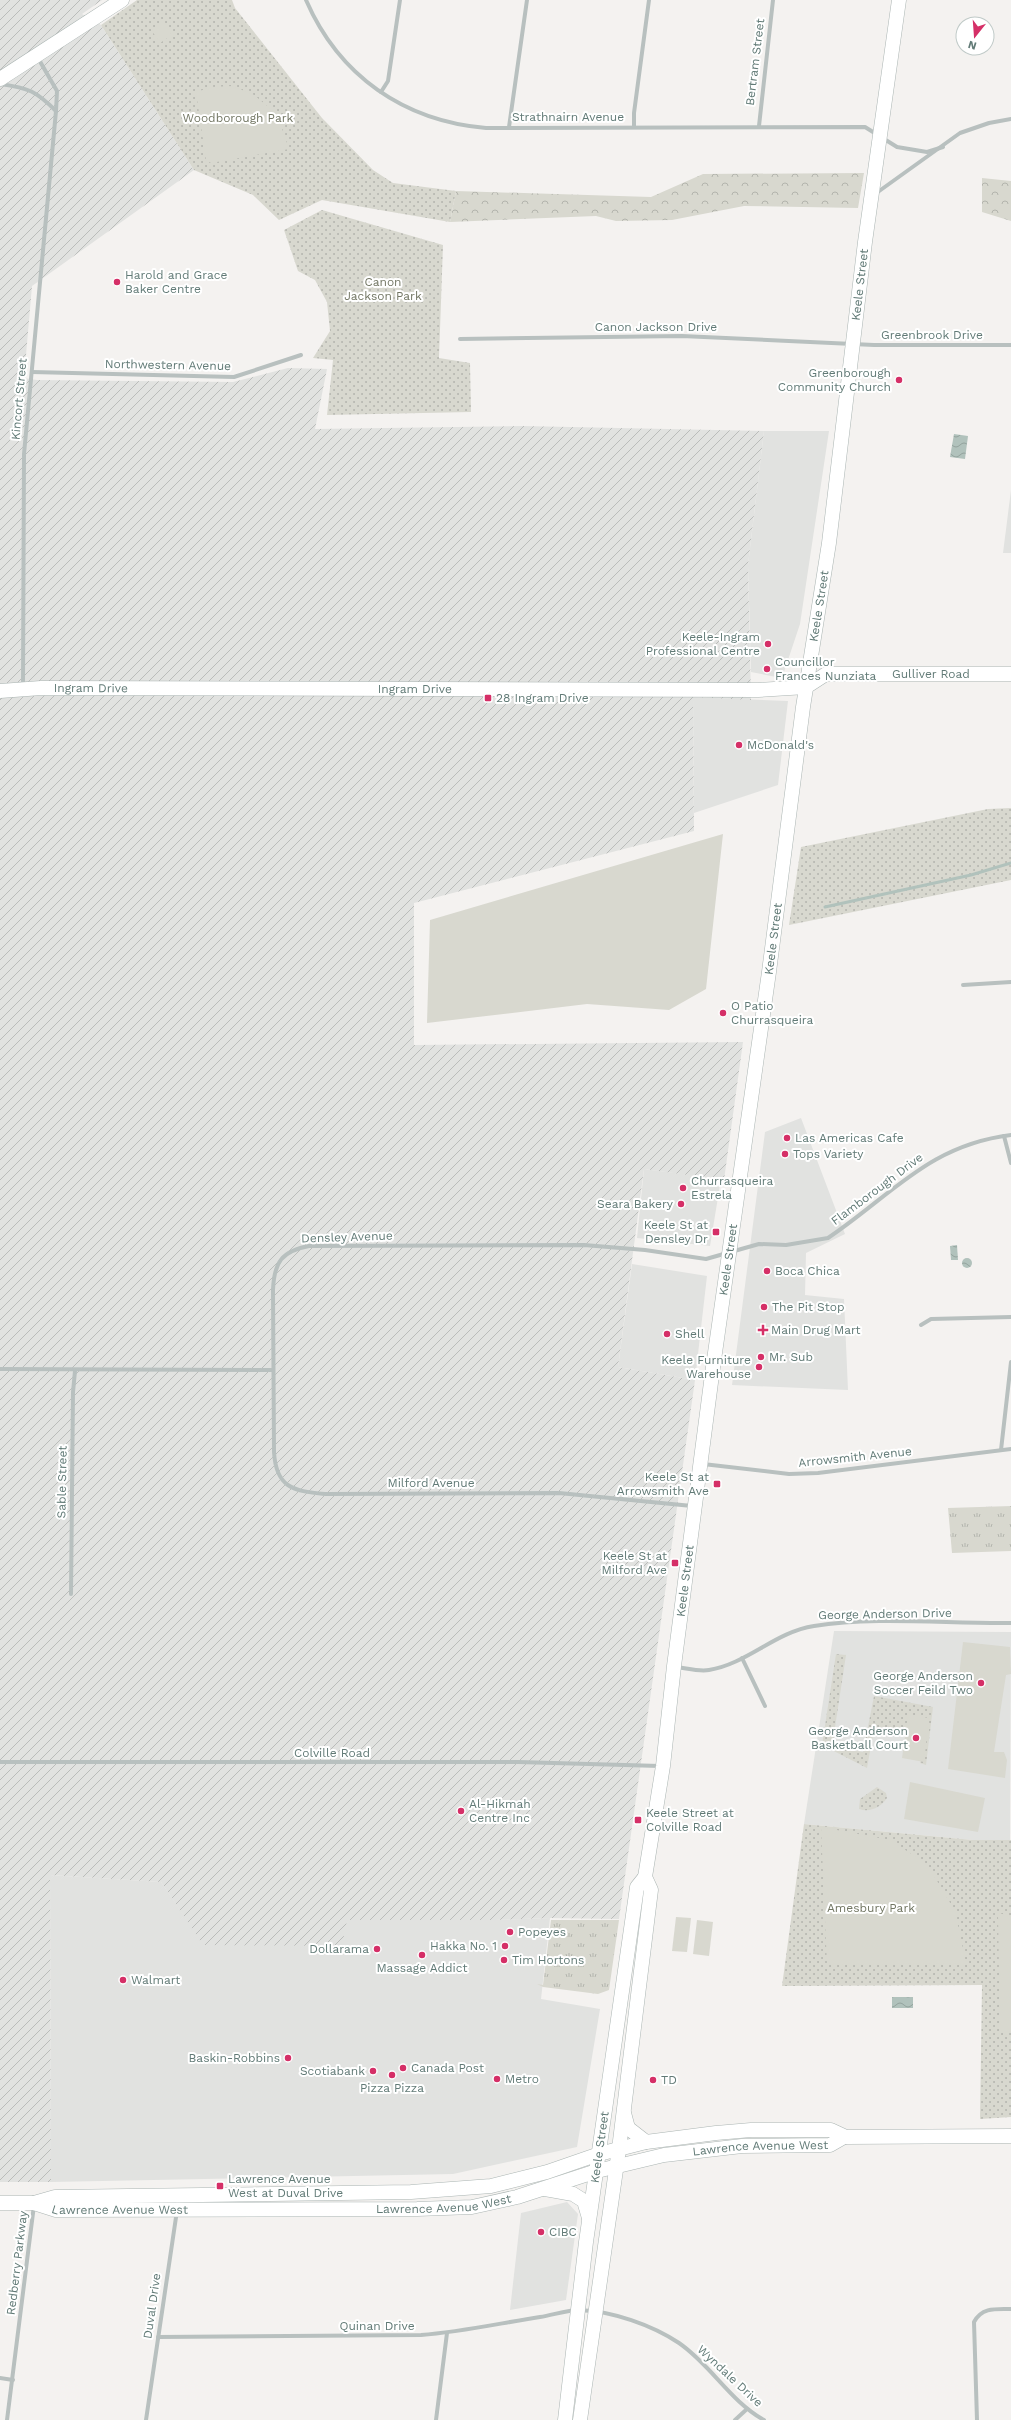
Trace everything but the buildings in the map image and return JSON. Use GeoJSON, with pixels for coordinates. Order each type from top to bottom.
{"type":"FeatureCollection","features":[{"type":"Feature","properties":{"kind":"main road"},"geometry":{"type":"LineString","coordinates":[[0,79],[122,0]]}},
{"type":"Feature","properties":{"kind":"main road","name":"Keele Street"},"geometry":{"type":"LineString","coordinates":[[580,2420],[594,2312],[619,2149],[637,2006],[651,1890],[646,1878],[663,1766],[674,1666],[729,1251],[806,687],[829,543],[872,195],[899,0]]}},
{"type":"Feature","properties":{"kind":"main road","name":"Gulliver Road"},"geometry":{"type":"LineString","coordinates":[[806,687],[826,674],[1011,674]]}},
{"type":"Feature","properties":{"kind":"main road","name":"Ingram Drive"},"geometry":{"type":"LineString","coordinates":[[0,691],[23,689],[415,688],[758,690],[806,687]]}},
{"type":"Feature","properties":{"kind":"main road","name":"Keele Street"},"geometry":{"type":"LineString","coordinates":[[565,2420],[590,2220],[637,1886],[646,1878]]}},
{"type":"Feature","properties":{"kind":"main road"},"geometry":{"type":"LineString","coordinates":[[620,2005],[637,2006]]}},
{"type":"Feature","properties":{"kind":"main road"},"geometry":{"type":"LineString","coordinates":[[623,2109],[628,2128],[646,2142]]}},
{"type":"Feature","properties":{"kind":"main road","name":"Lawrence Avenue West"},"geometry":{"type":"LineString","coordinates":[[0,2203],[34,2203],[55,2197],[411,2192],[491,2186],[547,2172],[599,2154],[646,2142],[751,2130],[831,2130],[844,2137],[1011,2136]]}},
{"type":"Feature","properties":{"kind":"main road","name":"Lawrence Avenue West"},"geometry":{"type":"LineString","coordinates":[[34,2203],[56,2210],[417,2209],[472,2206],[517,2197],[597,2171],[664,2155],[742,2146],[830,2145],[844,2137]]}},
{"type":"Feature","properties":{"kind":"main road"},"geometry":{"type":"LineString","coordinates":[[542,2188],[573,2194],[584,2201],[590,2220]]}},
{"type":"Feature","properties":{"kind":"main road"},"geometry":{"type":"LineString","coordinates":[[411,2192],[417,2209]]}},
{"type":"Feature","properties":{"kind":"street","name":"Strathnairn Avenue"},"geometry":{"type":"LineString","coordinates":[[306,0],[314,18],[332,46],[358,76],[407,108],[444,122],[466,126],[509,127],[865,127],[894,146],[927,152],[943,147]]}},
{"type":"Feature","properties":{"kind":"street"},"geometry":{"type":"LineString","coordinates":[[381,92],[388,81],[400,0]]}},
{"type":"Feature","properties":{"kind":"street"},"geometry":{"type":"LineString","coordinates":[[509,127],[527,0]]}},
{"type":"Feature","properties":{"kind":"street"},"geometry":{"type":"LineString","coordinates":[[634,127],[634,113],[649,0]]}},
{"type":"Feature","properties":{"kind":"street","name":"Bertram Street"},"geometry":{"type":"LineString","coordinates":[[759,126],[773,0]]}},
{"type":"Feature","properties":{"kind":"street","name":"Kincort Street"},"geometry":{"type":"LineString","coordinates":[[23,689],[24,454],[57,91],[36,56]]}},
{"type":"Feature","properties":{"kind":"street"},"geometry":{"type":"LineString","coordinates":[[0,84],[25,87],[42,97],[56,111]]}},
{"type":"Feature","properties":{"kind":"street"},"geometry":{"type":"LineString","coordinates":[[872,195],[943,147],[960,133],[1011,119]]}},
{"type":"Feature","properties":{"kind":"street","name":"Canon Jackson Drive"},"geometry":{"type":"LineString","coordinates":[[460,339],[682,336],[853,344]]}},
{"type":"Feature","properties":{"kind":"street","name":"Greenbrook Drive"},"geometry":{"type":"LineString","coordinates":[[853,344],[1011,345]]}},
{"type":"Feature","properties":{"kind":"street","name":"Northwestern Avenue"},"geometry":{"type":"LineString","coordinates":[[32,372],[234,377],[301,355]]}},
{"type":"Feature","properties":{"kind":"street"},"geometry":{"type":"LineString","coordinates":[[963,985],[1011,982]]}},
{"type":"Feature","properties":{"kind":"street","name":"Flamborough Drive"},"geometry":{"type":"LineString","coordinates":[[729,1251],[759,1244],[786,1245],[828,1238],[933,1160],[973,1142],[1011,1135]]}},
{"type":"Feature","properties":{"kind":"street"},"geometry":{"type":"LineString","coordinates":[[1004,1136],[1011,1162]]}},
{"type":"Feature","properties":{"kind":"street","name":"Densley Avenue"},"geometry":{"type":"LineString","coordinates":[[272,1370],[273,1279],[276,1266],[288,1252],[295,1249],[310,1246],[584,1245],[644,1250],[706,1259],[729,1251]]}},
{"type":"Feature","properties":{"kind":"street"},"geometry":{"type":"LineString","coordinates":[[921,1325],[931,1319],[1011,1317]]}},
{"type":"Feature","properties":{"kind":"street"},"geometry":{"type":"LineString","coordinates":[[1001,1450],[1011,1362]]}},
{"type":"Feature","properties":{"kind":"street"},"geometry":{"type":"LineString","coordinates":[[0,1370],[272,1370]]}},
{"type":"Feature","properties":{"kind":"street","name":"Milford Avenue"},"geometry":{"type":"LineString","coordinates":[[272,1370],[275,1467],[279,1478],[284,1484],[303,1492],[325,1494],[559,1493],[696,1507]]}},
{"type":"Feature","properties":{"kind":"street","name":"Sable Street"},"geometry":{"type":"LineString","coordinates":[[71,1594],[73,1392],[75,1371]]}},
{"type":"Feature","properties":{"kind":"street","name":"Arrowsmith Avenue"},"geometry":{"type":"LineString","coordinates":[[701,1464],[789,1474],[818,1473],[1011,1449]]}},
{"type":"Feature","properties":{"kind":"street","name":"George Anderson Drive"},"geometry":{"type":"LineString","coordinates":[[674,1666],[708,1670],[742,1658],[770,1641],[798,1629],[816,1626],[865,1623],[1011,1623]]}},
{"type":"Feature","properties":{"kind":"street"},"geometry":{"type":"LineString","coordinates":[[742,1658],[765,1706]]}},
{"type":"Feature","properties":{"kind":"street","name":"Colville Road"},"geometry":{"type":"LineString","coordinates":[[0,1762],[518,1762],[663,1766]]}},
{"type":"Feature","properties":{"kind":"street","name":"Duval Drive"},"geometry":{"type":"LineString","coordinates":[[146,2420],[179,2195]]}},
{"type":"Feature","properties":{"kind":"street","name":"Redberry Parkway"},"geometry":{"type":"LineString","coordinates":[[7,2420],[34,2203]]}},
{"type":"Feature","properties":{"kind":"street"},"geometry":{"type":"LineString","coordinates":[[977,2420],[974,2322],[978,2314],[984,2310],[1011,2309]]}},
{"type":"Feature","properties":{"kind":"street","name":"Quinan Drive"},"geometry":{"type":"LineString","coordinates":[[158,2337],[447,2333],[578,2310],[594,2312]]}},
{"type":"Feature","properties":{"kind":"street","name":"Wyndale Drive"},"geometry":{"type":"LineString","coordinates":[[594,2312],[612,2315],[643,2325],[678,2343],[700,2359],[747,2409],[764,2420]]}},
{"type":"Feature","properties":{"kind":"street"},"geometry":{"type":"LineString","coordinates":[[436,2420],[447,2333]]}},
{"type":"Feature","properties":{"kind":"street"},"geometry":{"type":"LineString","coordinates":[[0,2378],[13,2380]]}},
{"type":"Feature","properties":{"kind":"street"},"geometry":{"type":"LineString","coordinates":[[735,2420],[747,2409]]}},
{"type":"Feature","properties":{"kind":"shaded area"},"geometry":{"type":"Polygon","coordinates":[[[0,0],[102,0],[82,14],[101,25],[194,170],[32,286],[24,378],[37,380],[233,382],[288,368],[327,369],[315,429],[522,426],[764,431],[748,565],[751,700],[693,697],[694,831],[414,903],[414,1045],[743,1042],[724,1180],[644,1169],[618,1367],[695,1380],[619,1919],[550,1918],[495,1920],[347,1920],[342,1946],[203,1945],[161,1882],[50,1875],[51,2182],[0,2182],[0,0]]]}},
{"type":"Feature","properties":{"kind":"shaded area"},"geometry":{"type":"Polygon","coordinates":[[[764,431],[829,431],[800,624],[782,678],[751,672],[748,565],[764,431]]]}},
{"type":"Feature","properties":{"kind":"shaded area"},"geometry":{"type":"Polygon","coordinates":[[[1011,490],[1011,553],[1003,553],[1011,490]]]}},
{"type":"Feature","properties":{"kind":"shaded area"},"geometry":{"type":"Polygon","coordinates":[[[693,697],[788,701],[778,785],[694,813],[693,697]]]}},
{"type":"Feature","properties":{"kind":"shaded area"},"geometry":{"type":"Polygon","coordinates":[[[801,1118],[845,1234],[806,1253],[805,1295],[844,1299],[848,1390],[732,1385],[765,1132],[801,1118]]]}},
{"type":"Feature","properties":{"kind":"shaded area"},"geometry":{"type":"Polygon","coordinates":[[[644,1169],[721,1179],[710,1246],[637,1238],[644,1169]]]}},
{"type":"Feature","properties":{"kind":"shaded area"},"geometry":{"type":"Polygon","coordinates":[[[632,1264],[707,1276],[695,1380],[618,1367],[632,1264]]]}},
{"type":"Feature","properties":{"kind":"shaded area"},"geometry":{"type":"Polygon","coordinates":[[[834,1631],[1011,1632],[1010,1840],[973,1840],[804,1824],[834,1631]]]}},
{"type":"Feature","properties":{"kind":"shaded area"},"geometry":{"type":"Polygon","coordinates":[[[50,1875],[161,1882],[204,1945],[346,1920],[495,1920],[550,1918],[541,1999],[600,2009],[577,2147],[453,2174],[51,2182],[50,1875]]]}},
{"type":"Feature","properties":{"kind":"shaded area"},"geometry":{"type":"Polygon","coordinates":[[[567,2202],[578,2214],[566,2300],[510,2310],[521,2213],[567,2202]]]}},
{"type":"Feature","properties":{"kind":"green space","name":"Woodborough Park"},"geometry":{"type":"Polygon","coordinates":[[[137,0],[232,0],[235,8],[322,118],[373,170],[393,183],[456,191],[450,222],[322,200],[279,220],[253,195],[194,170],[101,25],[137,0]]]}},
{"type":"Feature","properties":{"kind":"green space"},"geometry":{"type":"Polygon","coordinates":[[[164,23],[172,35],[160,43],[152,31],[164,23]]]}},
{"type":"Feature","properties":{"kind":"green space"},"geometry":{"type":"Polygon","coordinates":[[[233,86],[254,95],[277,114],[289,149],[211,163],[206,160],[196,92],[212,87],[233,86]]]}},
{"type":"Feature","properties":{"kind":"green space"},"geometry":{"type":"Polygon","coordinates":[[[864,173],[858,208],[744,206],[672,220],[616,221],[596,216],[450,222],[456,191],[651,197],[703,174],[864,173]]]}},
{"type":"Feature","properties":{"kind":"green space"},"geometry":{"type":"Polygon","coordinates":[[[982,178],[1011,181],[1011,221],[982,212],[982,178]]]}},
{"type":"Feature","properties":{"kind":"green space","name":"Canon Jackson Park"},"geometry":{"type":"Polygon","coordinates":[[[322,210],[443,245],[439,358],[470,363],[471,412],[327,415],[333,360],[313,358],[330,331],[327,302],[315,280],[298,271],[284,230],[322,210]]]}},
{"type":"Feature","properties":{"kind":"green space"},"geometry":{"type":"Polygon","coordinates":[[[1011,808],[1011,880],[789,925],[801,847],[988,809],[1011,808]]]}},
{"type":"Feature","properties":{"kind":"green space"},"geometry":{"type":"Polygon","coordinates":[[[723,834],[706,989],[669,1010],[587,1004],[427,1023],[430,920],[723,834]]]}},
{"type":"Feature","properties":{"kind":"green space"},"geometry":{"type":"Polygon","coordinates":[[[1011,1506],[1011,1551],[952,1553],[948,1508],[1011,1506]]]}},
{"type":"Feature","properties":{"kind":"green space","name":"George Anderson Soccer Feild Two"},"geometry":{"type":"Polygon","coordinates":[[[963,1642],[1010,1647],[1011,1674],[1006,1675],[994,1752],[1004,1752],[1007,1760],[1005,1778],[948,1769],[963,1642]]]}},
{"type":"Feature","properties":{"kind":"green space"},"geometry":{"type":"Polygon","coordinates":[[[836,1654],[846,1655],[832,1747],[863,1752],[874,1696],[933,1707],[926,1765],[920,1763],[925,1736],[874,1729],[867,1768],[822,1745],[836,1654]]]}},
{"type":"Feature","properties":{"kind":"green space","name":"George Anderson Basketball Court"},"geometry":{"type":"Polygon","coordinates":[[[908,1715],[929,1718],[924,1762],[902,1758],[908,1715]]]}},
{"type":"Feature","properties":{"kind":"green space"},"geometry":{"type":"Polygon","coordinates":[[[910,1782],[985,1798],[978,1832],[904,1819],[910,1782]]]}},
{"type":"Feature","properties":{"kind":"green space"},"geometry":{"type":"Polygon","coordinates":[[[877,1787],[886,1793],[887,1798],[885,1801],[871,1810],[859,1809],[860,1799],[877,1787]]]}},
{"type":"Feature","properties":{"kind":"green space","name":"Amesbury Park"},"geometry":{"type":"Polygon","coordinates":[[[804,1824],[973,1840],[1011,1840],[1011,2117],[980,2119],[982,1985],[782,1986],[804,1824]]]}},
{"type":"Feature","properties":{"kind":"green space"},"geometry":{"type":"Polygon","coordinates":[[[821,1827],[890,1840],[927,1864],[955,1911],[966,1963],[827,1965],[821,1827]]]}},
{"type":"Feature","properties":{"kind":"green space"},"geometry":{"type":"Polygon","coordinates":[[[998,1913],[1011,1916],[1011,2032],[1000,2032],[998,1913]]]}},
{"type":"Feature","properties":{"kind":"green space"},"geometry":{"type":"Polygon","coordinates":[[[676,1917],[691,1918],[687,1952],[672,1951],[676,1917]]]}},
{"type":"Feature","properties":{"kind":"green space"},"geometry":{"type":"Polygon","coordinates":[[[551,1920],[619,1920],[609,1990],[598,1994],[543,1987],[537,1984],[543,1985],[551,1920]]]}},
{"type":"Feature","properties":{"kind":"green space"},"geometry":{"type":"Polygon","coordinates":[[[697,1920],[713,1922],[709,1956],[693,1954],[697,1920]]]}},
{"type":"Feature","properties":{"kind":"water"},"geometry":{"type":"Polygon","coordinates":[[[954,434],[968,436],[965,459],[950,457],[954,434]]]}},
{"type":"Feature","properties":{"kind":"water"},"geometry":{"type":"Polygon","coordinates":[[[957,1245],[958,1260],[951,1260],[950,1246],[957,1245]]]}},
{"type":"Feature","properties":{"kind":"water"},"geometry":{"type":"Polygon","coordinates":[[[967,1258],[972,1263],[967,1268],[962,1263],[967,1258]]]}},
{"type":"Feature","properties":{"kind":"water"},"geometry":{"type":"Polygon","coordinates":[[[892,1997],[913,1997],[913,2008],[892,2008],[892,1997]]]}},
{"type":"Feature","properties":{"kind":"waterway"},"geometry":{"type":"LineString","coordinates":[[825,907],[971,875],[1011,863]]}},
{"type":"Feature","properties":{"kind":"place","name":"Harold and Grace Baker Centre"},"geometry":{"type":"Point","coordinates":[117,282]}},
{"type":"Feature","properties":{"kind":"place","name":"Greenborough Community Church"},"geometry":{"type":"Point","coordinates":[899,380]}},
{"type":"Feature","properties":{"kind":"place","name":"Keele-Ingram Professional Centre"},"geometry":{"type":"Point","coordinates":[768,644]}},
{"type":"Feature","properties":{"kind":"place","name":"Councillor Frances Nunziata"},"geometry":{"type":"Point","coordinates":[767,669]}},
{"type":"Feature","properties":{"kind":"place","name":"28 Ingram Drive"},"geometry":{"type":"Point","coordinates":[488,698]}},
{"type":"Feature","properties":{"kind":"place","name":"McDonald's"},"geometry":{"type":"Point","coordinates":[739,745]}},
{"type":"Feature","properties":{"kind":"place","name":"O Patio Churrasqueira"},"geometry":{"type":"Point","coordinates":[723,1013]}},
{"type":"Feature","properties":{"kind":"place","name":"Las Americas Cafe"},"geometry":{"type":"Point","coordinates":[787,1138]}},
{"type":"Feature","properties":{"kind":"place","name":"Tops Variety"},"geometry":{"type":"Point","coordinates":[785,1154]}},
{"type":"Feature","properties":{"kind":"place","name":"Churrasqueira Estrela"},"geometry":{"type":"Point","coordinates":[683,1188]}},
{"type":"Feature","properties":{"kind":"place","name":"Seara Bakery"},"geometry":{"type":"Point","coordinates":[681,1204]}},
{"type":"Feature","properties":{"kind":"place","name":"Keele St at Densley Dr"},"geometry":{"type":"Point","coordinates":[716,1232]}},
{"type":"Feature","properties":{"kind":"place","name":"Boca Chica"},"geometry":{"type":"Point","coordinates":[767,1271]}},
{"type":"Feature","properties":{"kind":"place","name":"The Pit Stop"},"geometry":{"type":"Point","coordinates":[764,1307]}},
{"type":"Feature","properties":{"kind":"place","name":"Main Drug Mart"},"geometry":{"type":"Point","coordinates":[763,1330]}},
{"type":"Feature","properties":{"kind":"place","name":"Shell"},"geometry":{"type":"Point","coordinates":[667,1334]}},
{"type":"Feature","properties":{"kind":"place","name":"Mr. Sub"},"geometry":{"type":"Point","coordinates":[761,1357]}},
{"type":"Feature","properties":{"kind":"place","name":"Keele Furniture Warehouse"},"geometry":{"type":"Point","coordinates":[759,1367]}},
{"type":"Feature","properties":{"kind":"place","name":"Keele St at Arrowsmith Ave"},"geometry":{"type":"Point","coordinates":[717,1484]}},
{"type":"Feature","properties":{"kind":"place","name":"Keele St at Milford Ave"},"geometry":{"type":"Point","coordinates":[675,1563]}},
{"type":"Feature","properties":{"kind":"place","name":"George Anderson Soccer Feild Two"},"geometry":{"type":"Point","coordinates":[981,1683]}},
{"type":"Feature","properties":{"kind":"place","name":"George Anderson Basketball Court"},"geometry":{"type":"Point","coordinates":[916,1738]}},
{"type":"Feature","properties":{"kind":"place","name":"Al-Hikmah Centre Inc"},"geometry":{"type":"Point","coordinates":[461,1811]}},
{"type":"Feature","properties":{"kind":"place","name":"Keele Street at Colville Road"},"geometry":{"type":"Point","coordinates":[638,1820]}},
{"type":"Feature","properties":{"kind":"place","name":"Popeyes"},"geometry":{"type":"Point","coordinates":[510,1932]}},
{"type":"Feature","properties":{"kind":"place","name":"Hakka No. 1"},"geometry":{"type":"Point","coordinates":[505,1946]}},
{"type":"Feature","properties":{"kind":"place","name":"Dollarama"},"geometry":{"type":"Point","coordinates":[377,1949]}},
{"type":"Feature","properties":{"kind":"place","name":"Massage Addict"},"geometry":{"type":"Point","coordinates":[422,1955]}},
{"type":"Feature","properties":{"kind":"place","name":"Tim Hortons"},"geometry":{"type":"Point","coordinates":[504,1960]}},
{"type":"Feature","properties":{"kind":"place","name":"Walmart"},"geometry":{"type":"Point","coordinates":[123,1980]}},
{"type":"Feature","properties":{"kind":"place","name":"Baskin-Robbins"},"geometry":{"type":"Point","coordinates":[288,2058]}},
{"type":"Feature","properties":{"kind":"place","name":"Canada Post"},"geometry":{"type":"Point","coordinates":[403,2068]}},
{"type":"Feature","properties":{"kind":"place","name":"Scotiabank"},"geometry":{"type":"Point","coordinates":[373,2071]}},
{"type":"Feature","properties":{"kind":"place","name":"Pizza Pizza"},"geometry":{"type":"Point","coordinates":[392,2075]}},
{"type":"Feature","properties":{"kind":"place","name":"Metro"},"geometry":{"type":"Point","coordinates":[497,2079]}},
{"type":"Feature","properties":{"kind":"place","name":"TD"},"geometry":{"type":"Point","coordinates":[653,2080]}},
{"type":"Feature","properties":{"kind":"place","name":"Lawrence Avenue West at Duval Drive"},"geometry":{"type":"Point","coordinates":[220,2186]}},
{"type":"Feature","properties":{"kind":"place","name":"CIBC"},"geometry":{"type":"Point","coordinates":[541,2232]}}]}
